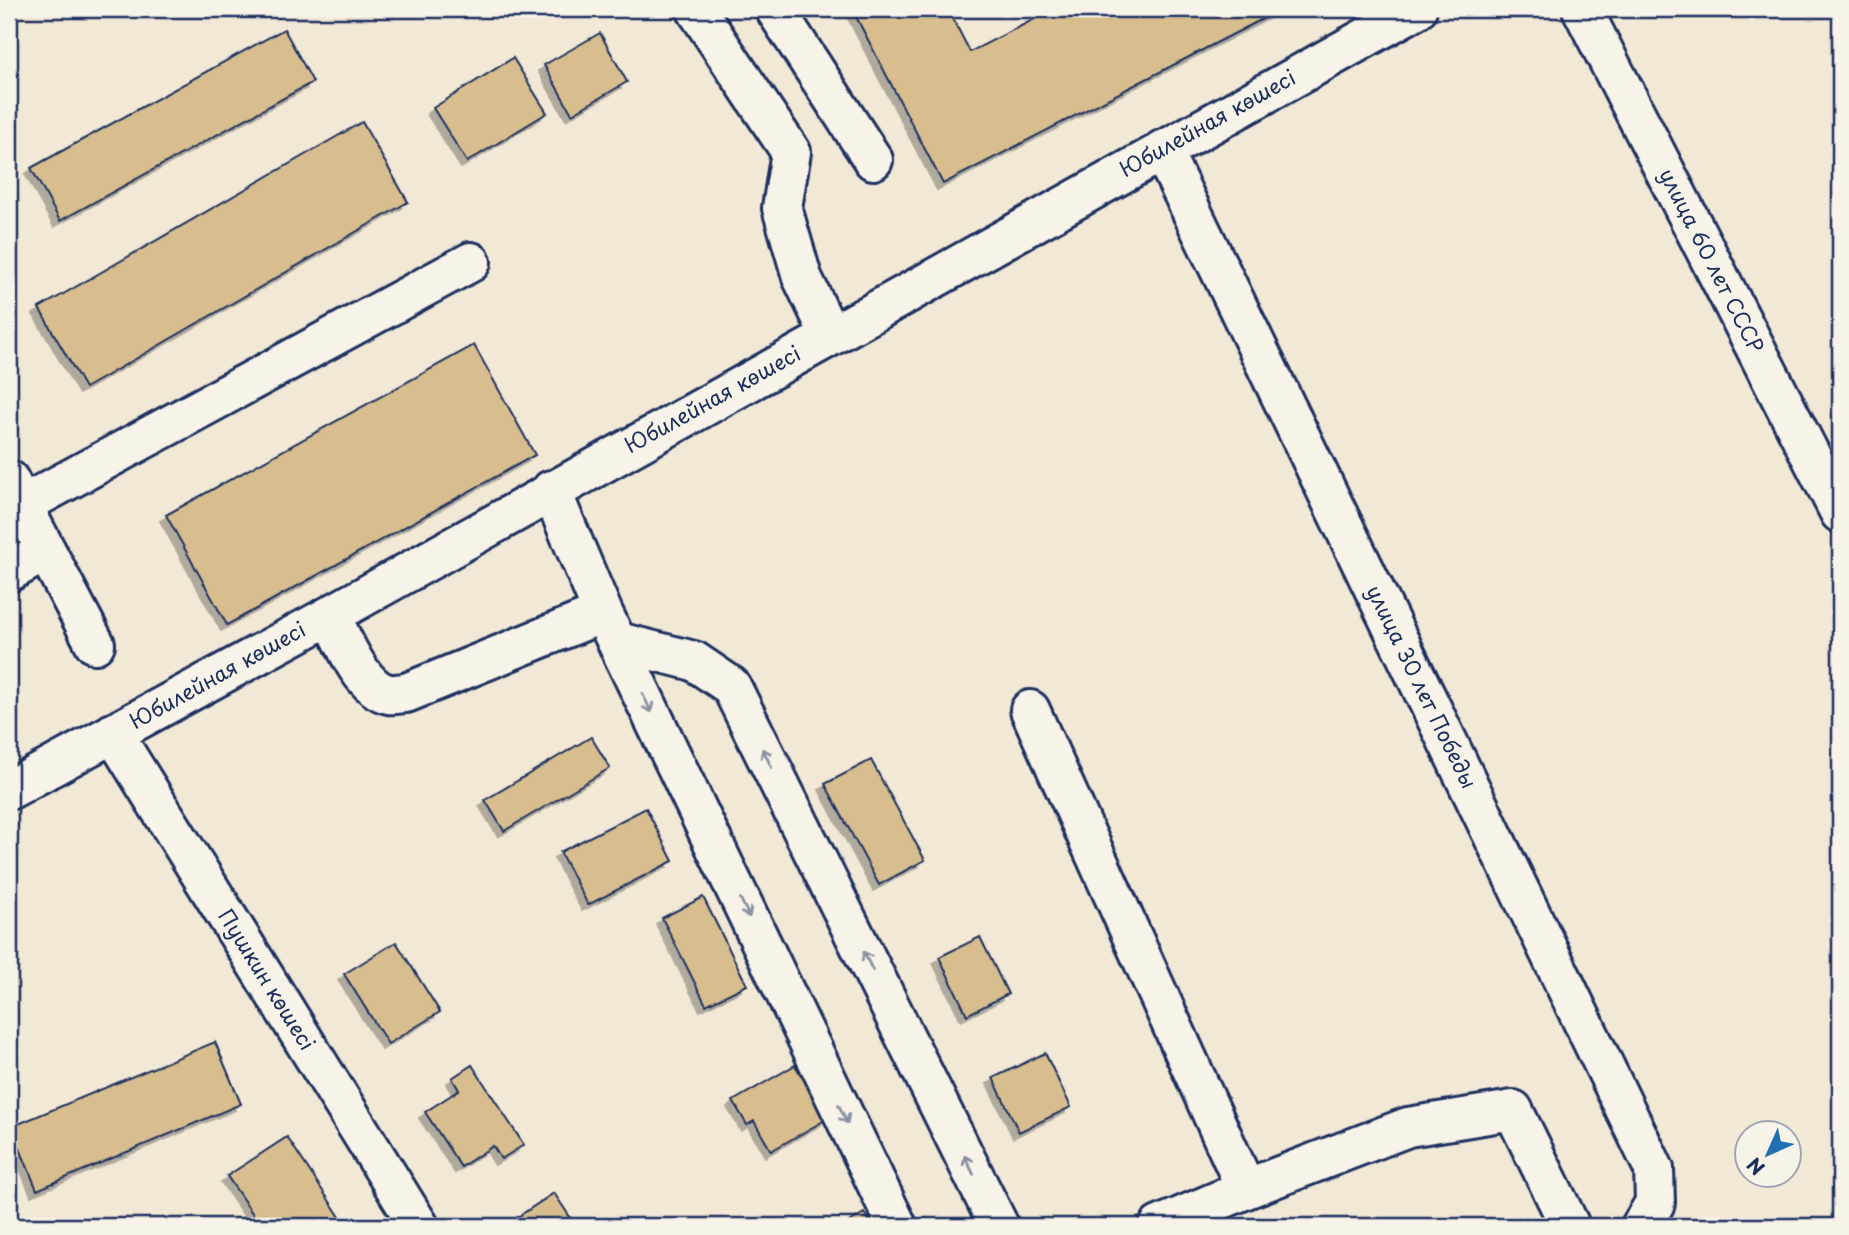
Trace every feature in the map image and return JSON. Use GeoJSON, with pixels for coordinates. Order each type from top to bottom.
{"type":"FeatureCollection","features":[{"type":"Feature","properties":{"kind":"street"},"geometry":{"type":"LineString","coordinates":[[696,9],[791,152],[782,208],[802,277],[830,335]]}},
{"type":"Feature","properties":{"kind":"street"},"geometry":{"type":"LineString","coordinates":[[775,9],[873,160]]}},
{"type":"Feature","properties":{"kind":"street","name":"Юбилейная көшесі"},"geometry":{"type":"LineString","coordinates":[[9,790],[331,615],[1417,9]]}},
{"type":"Feature","properties":{"kind":"street","name":"улица 60 лет СССР"},"geometry":{"type":"LineString","coordinates":[[1582,9],[1840,513]]}},
{"type":"Feature","properties":{"kind":"street","name":"улица 30 лет Победы"},"geometry":{"type":"LineString","coordinates":[[1162,150],[1654,1169],[1655,1203],[1641,1226]]}},
{"type":"Feature","properties":{"kind":"street"},"geometry":{"type":"LineString","coordinates":[[95,644],[15,492],[471,262]]}},
{"type":"Feature","properties":{"kind":"street"},"geometry":{"type":"LineString","coordinates":[[551,490],[610,627],[897,1226]]}},
{"type":"Feature","properties":{"kind":"street"},"geometry":{"type":"LineString","coordinates":[[9,572],[46,551]]}},
{"type":"Feature","properties":{"kind":"street"},"geometry":{"type":"LineString","coordinates":[[331,615],[358,668],[370,684],[387,694],[405,693],[610,627],[694,661],[731,686],[999,1226]]}},
{"type":"Feature","properties":{"kind":"street"},"geometry":{"type":"LineString","coordinates":[[1030,710],[1246,1189]]}},
{"type":"Feature","properties":{"kind":"street","name":"Пушкин көшесі"},"geometry":{"type":"LineString","coordinates":[[113,733],[419,1226]]}},
{"type":"Feature","properties":{"kind":"street"},"geometry":{"type":"LineString","coordinates":[[1159,1226],[1246,1189],[1408,1127],[1513,1110],[1570,1226]]}},
{"type":"Feature","properties":{"kind":"building"},"geometry":{"type":"Polygon","coordinates":[[[852,9],[948,9],[970,52],[1054,9],[1282,9],[943,184],[852,9]]]}},
{"type":"Feature","properties":{"kind":"building"},"geometry":{"type":"Polygon","coordinates":[[[284,29],[313,82],[60,221],[31,168],[284,29]]]}},
{"type":"Feature","properties":{"kind":"building"},"geometry":{"type":"Polygon","coordinates":[[[600,33],[627,82],[572,114],[544,65],[600,33]]]}},
{"type":"Feature","properties":{"kind":"building"},"geometry":{"type":"Polygon","coordinates":[[[513,58],[547,113],[467,162],[433,108],[513,58]]]}},
{"type":"Feature","properties":{"kind":"building"},"geometry":{"type":"Polygon","coordinates":[[[362,122],[408,202],[85,388],[39,308],[362,122]]]}},
{"type":"Feature","properties":{"kind":"building"},"geometry":{"type":"Polygon","coordinates":[[[474,345],[535,455],[227,625],[166,515],[474,345]]]}},
{"type":"Feature","properties":{"kind":"building"},"geometry":{"type":"Polygon","coordinates":[[[591,737],[610,768],[504,831],[485,800],[591,737]]]}},
{"type":"Feature","properties":{"kind":"building"},"geometry":{"type":"Polygon","coordinates":[[[871,760],[925,860],[879,885],[825,784],[871,760]]]}},
{"type":"Feature","properties":{"kind":"building"},"geometry":{"type":"Polygon","coordinates":[[[646,808],[673,861],[588,905],[560,852],[646,808]]]}},
{"type":"Feature","properties":{"kind":"building"},"geometry":{"type":"Polygon","coordinates":[[[703,897],[747,985],[706,1005],[662,918],[703,897]]]}},
{"type":"Feature","properties":{"kind":"building"},"geometry":{"type":"Polygon","coordinates":[[[980,937],[1008,994],[967,1015],[939,957],[980,937]]]}},
{"type":"Feature","properties":{"kind":"building"},"geometry":{"type":"Polygon","coordinates":[[[396,942],[440,1012],[388,1044],[344,974],[396,942]]]}},
{"type":"Feature","properties":{"kind":"building"},"geometry":{"type":"Polygon","coordinates":[[[215,1042],[241,1104],[37,1190],[11,1127],[215,1042]]]}},
{"type":"Feature","properties":{"kind":"building"},"geometry":{"type":"Polygon","coordinates":[[[1045,1053],[1071,1107],[1019,1132],[993,1078],[1045,1053]]]}},
{"type":"Feature","properties":{"kind":"building"},"geometry":{"type":"Polygon","coordinates":[[[472,1065],[524,1145],[501,1159],[493,1146],[461,1167],[425,1112],[459,1090],[452,1078],[472,1065]]]}},
{"type":"Feature","properties":{"kind":"building"},"geometry":{"type":"Polygon","coordinates":[[[795,1065],[827,1119],[771,1151],[754,1121],[747,1125],[733,1101],[795,1065]]]}},
{"type":"Feature","properties":{"kind":"building"},"geometry":{"type":"Polygon","coordinates":[[[287,1137],[346,1226],[261,1226],[227,1176],[287,1137]]]}},
{"type":"Feature","properties":{"kind":"building"},"geometry":{"type":"Polygon","coordinates":[[[554,1193],[576,1226],[504,1226],[554,1193]]]}},
{"type":"Feature","properties":{"kind":"building"},"geometry":{"type":"Polygon","coordinates":[[[864,1213],[873,1226],[843,1226],[864,1213]]]}}]}
